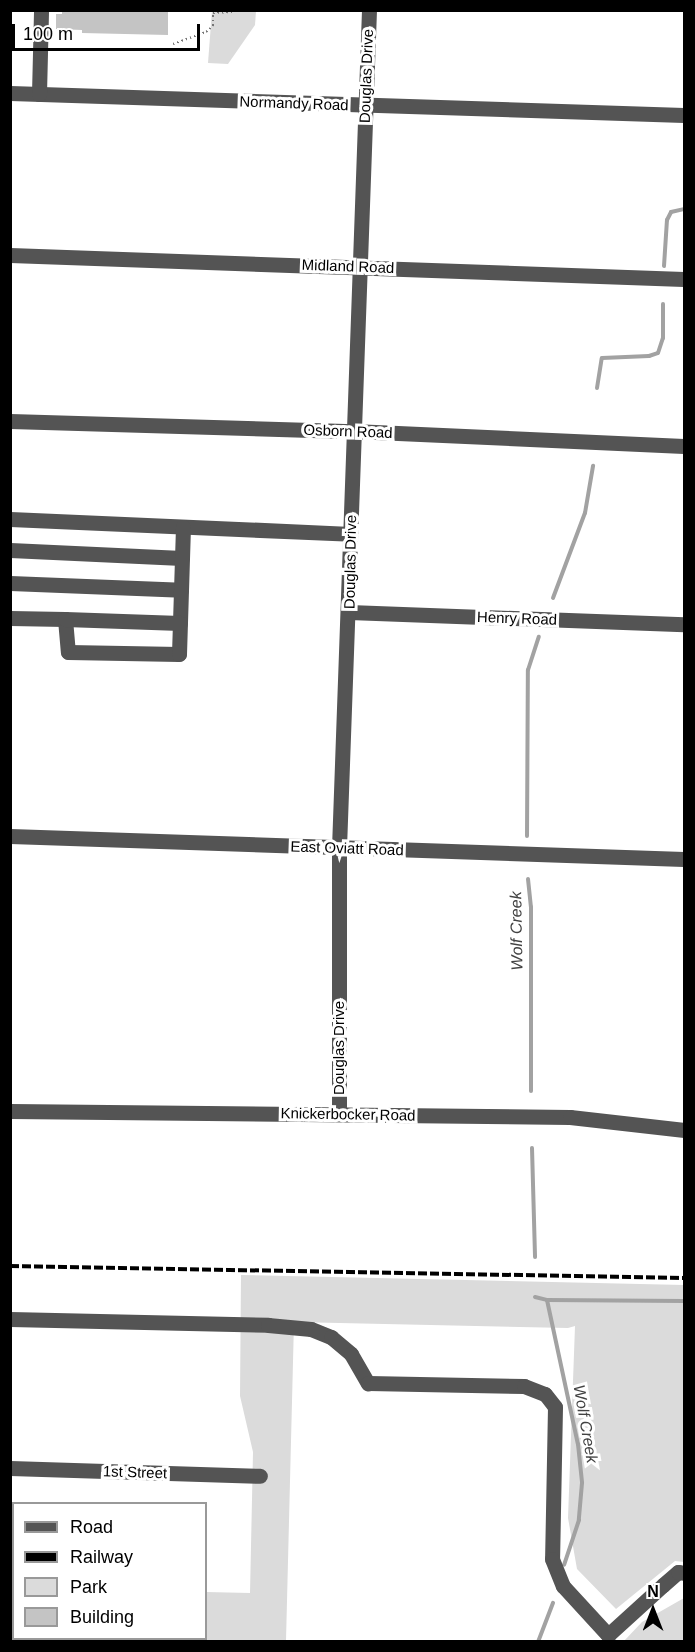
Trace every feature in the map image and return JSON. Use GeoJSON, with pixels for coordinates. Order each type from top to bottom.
{"type":"FeatureCollection","features":[{"type":"Feature","properties":{"kind":"street"},"geometry":{"type":"LineString","coordinates":[[39,94],[41,10]]}},
{"type":"Feature","properties":{"kind":"street","name":"Douglas Drive"},"geometry":{"type":"LineString","coordinates":[[339,1114],[339,848],[369,10]]}},
{"type":"Feature","properties":{"kind":"street","name":"Normandy Road"},"geometry":{"type":"LineString","coordinates":[[10,93],[684,115]]}},
{"type":"Feature","properties":{"kind":"street","name":"Midland Road"},"geometry":{"type":"LineString","coordinates":[[10,255],[684,279]]}},
{"type":"Feature","properties":{"kind":"street","name":"Osborn Road"},"geometry":{"type":"LineString","coordinates":[[10,421],[353,431],[684,446]]}},
{"type":"Feature","properties":{"kind":"street"},"geometry":{"type":"LineString","coordinates":[[10,519],[351,534]]}},
{"type":"Feature","properties":{"kind":"street"},"geometry":{"type":"LineString","coordinates":[[65,619],[68,652],[179,654],[183,527]]}},
{"type":"Feature","properties":{"kind":"street"},"geometry":{"type":"LineString","coordinates":[[10,550],[182,558]]}},
{"type":"Feature","properties":{"kind":"street"},"geometry":{"type":"LineString","coordinates":[[10,583],[181,590]]}},
{"type":"Feature","properties":{"kind":"street","name":"Henry Road"},"geometry":{"type":"LineString","coordinates":[[349,612],[684,624]]}},
{"type":"Feature","properties":{"kind":"street"},"geometry":{"type":"LineString","coordinates":[[10,618],[180,623]]}},
{"type":"Feature","properties":{"kind":"street","name":"East Oviatt Road"},"geometry":{"type":"LineString","coordinates":[[10,836],[684,859]]}},
{"type":"Feature","properties":{"kind":"street","name":"Knickerbocker Road"},"geometry":{"type":"LineString","coordinates":[[10,1111],[570,1117],[684,1130]]}},
{"type":"Feature","properties":{"kind":"street"},"geometry":{"type":"LineString","coordinates":[[10,1319],[259,1324],[312,1329],[331,1337],[351,1354],[368,1383],[524,1386],[545,1394],[555,1407],[552,1559],[563,1586],[605,1638],[678,1572],[684,1572]]}},
{"type":"Feature","properties":{"kind":"street","name":"1st Street"},"geometry":{"type":"LineString","coordinates":[[10,1468],[260,1476]]}},
{"type":"Feature","properties":{"kind":"path"},"geometry":{"type":"LineString","coordinates":[[173,44],[206,32],[213,26],[213,13],[232,12]]}},
{"type":"Feature","properties":{"kind":"green space"},"geometry":{"type":"Polygon","coordinates":[[[212,11],[256,11],[255,25],[228,64],[208,63],[212,11]]]}},
{"type":"Feature","properties":{"kind":"green space"},"geometry":{"type":"Polygon","coordinates":[[[241,1275],[684,1285],[684,1562],[675,1561],[616,1609],[577,1569],[568,1518],[575,1326],[568,1328],[294,1322],[286,1641],[187,1642],[184,1640],[207,1640],[207,1592],[250,1593],[253,1452],[240,1396],[241,1275]]]}},
{"type":"Feature","properties":{"kind":"green space"},"geometry":{"type":"Polygon","coordinates":[[[684,1598],[684,1641],[624,1641],[642,1622],[684,1598]]]}},
{"type":"Feature","properties":{"kind":"building"},"geometry":{"type":"Polygon","coordinates":[[[62,10],[168,10],[168,35],[82,33],[82,30],[56,29],[56,14],[62,14],[62,10]]]}},
{"type":"Feature","properties":{"kind":"waterway","name":"Wolf Creek"},"geometry":{"type":"LineString","coordinates":[[664,266],[667,220],[671,212],[684,209]]}},
{"type":"Feature","properties":{"kind":"waterway","name":"Wolf Creek"},"geometry":{"type":"LineString","coordinates":[[597,388],[602,358],[649,356],[658,353],[663,338],[663,304]]}},
{"type":"Feature","properties":{"kind":"waterway","name":"Wolf Creek"},"geometry":{"type":"LineString","coordinates":[[553,598],[585,513],[593,466]]}},
{"type":"Feature","properties":{"kind":"waterway","name":"Wolf Creek"},"geometry":{"type":"LineString","coordinates":[[527,836],[528,670],[539,637]]}},
{"type":"Feature","properties":{"kind":"waterway","name":"Wolf Creek"},"geometry":{"type":"LineString","coordinates":[[528,879],[531,907],[531,1091]]}},
{"type":"Feature","properties":{"kind":"waterway","name":"Wolf Creek"},"geometry":{"type":"LineString","coordinates":[[532,1148],[535,1257]]}},
{"type":"Feature","properties":{"kind":"waterway","name":"Wolf Creek"},"geometry":{"type":"LineString","coordinates":[[535,1297],[547,1300],[578,1444],[582,1483],[579,1520],[564,1565]]}},
{"type":"Feature","properties":{"kind":"waterway"},"geometry":{"type":"LineString","coordinates":[[547,1300],[684,1301]]}},
{"type":"Feature","properties":{"kind":"waterway","name":"Wolf Creek"},"geometry":{"type":"LineString","coordinates":[[538,1642],[553,1603]]}},
{"type":"Feature","properties":{"kind":"railway"},"geometry":{"type":"LineString","coordinates":[[10,1266],[684,1278]]}}]}
